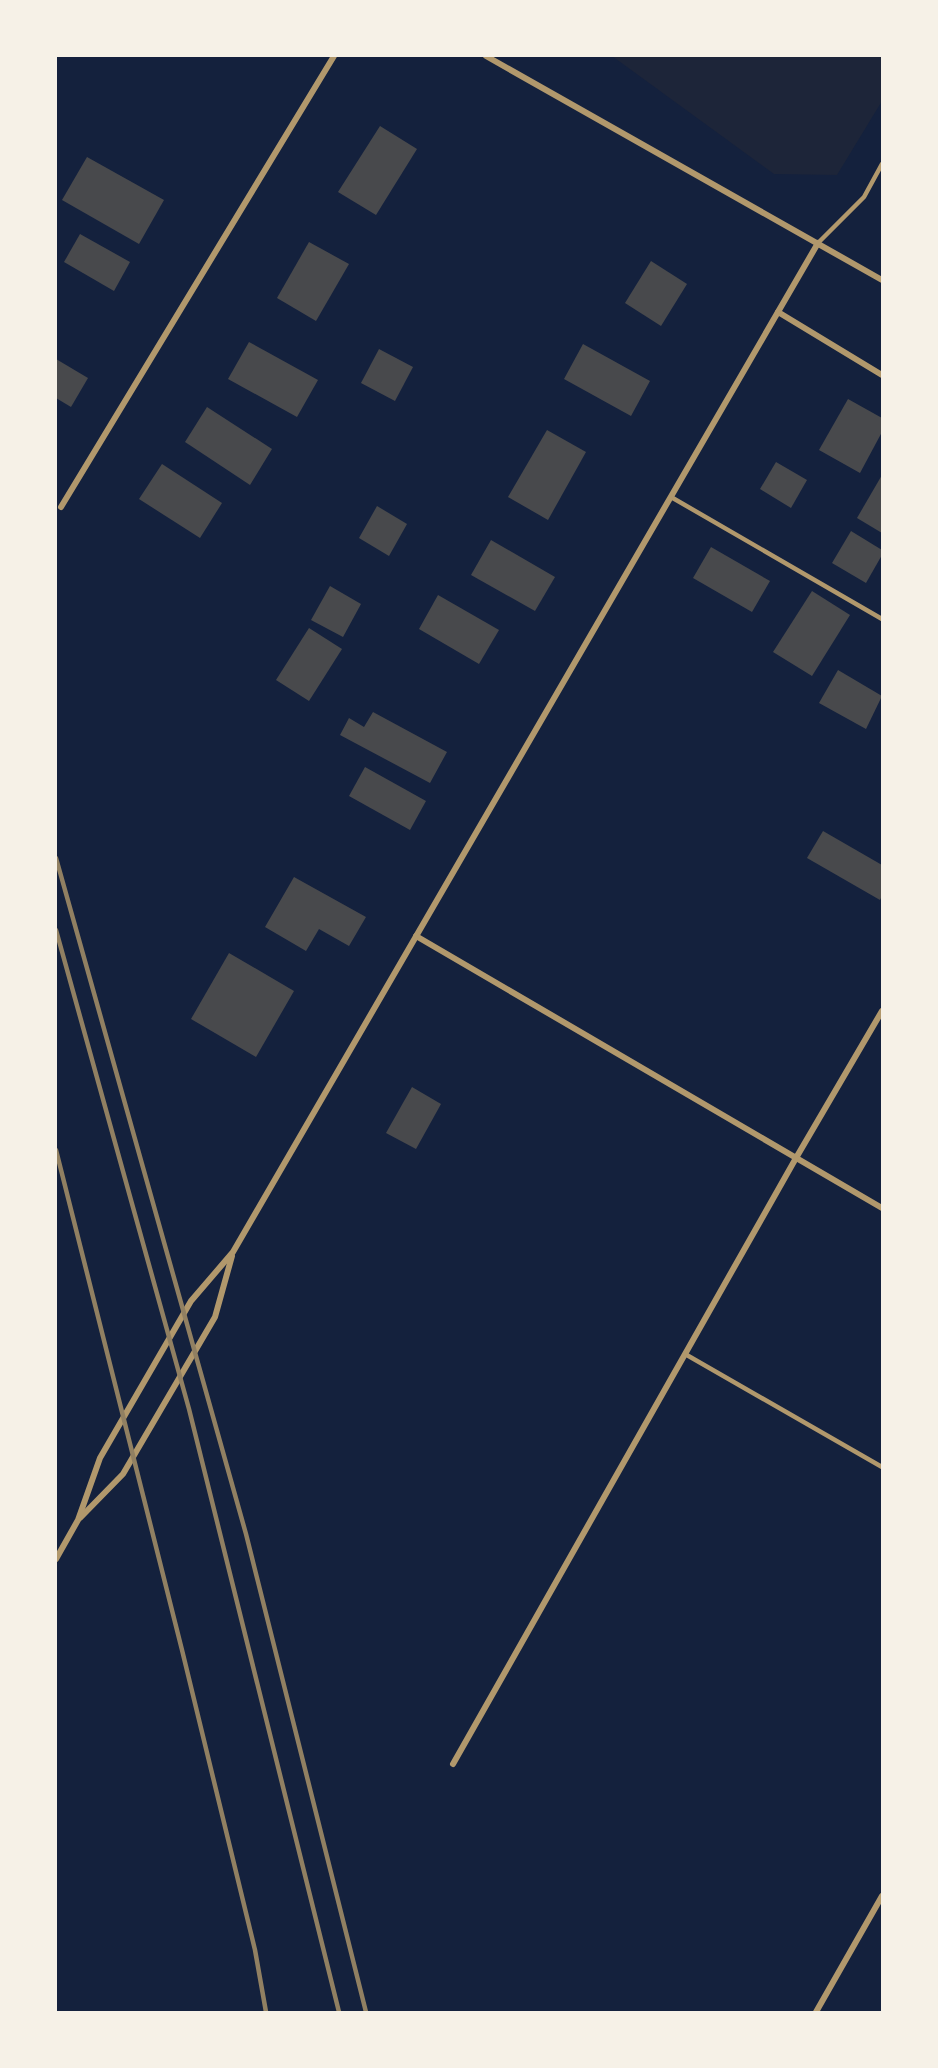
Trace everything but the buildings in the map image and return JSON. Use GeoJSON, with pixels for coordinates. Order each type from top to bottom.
{"type":"FeatureCollection","features":[{"type":"Feature","properties":{"kind":"street"},"geometry":{"type":"LineString","coordinates":[[61,507],[334,56]]}},
{"type":"Feature","properties":{"kind":"street"},"geometry":{"type":"LineString","coordinates":[[486,56],[882,280]]}},
{"type":"Feature","properties":{"kind":"street"},"geometry":{"type":"LineString","coordinates":[[56,1559],[78,1520],[100,1458],[179,1320],[191,1301],[233,1252],[818,243]]}},
{"type":"Feature","properties":{"kind":"street"},"geometry":{"type":"LineString","coordinates":[[778,312],[882,375]]}},
{"type":"Feature","properties":{"kind":"street"},"geometry":{"type":"LineString","coordinates":[[416,936],[882,1208]]}},
{"type":"Feature","properties":{"kind":"street"},"geometry":{"type":"LineString","coordinates":[[453,1764],[796,1158],[882,1011]]}},
{"type":"Feature","properties":{"kind":"street"},"geometry":{"type":"LineString","coordinates":[[78,1520],[123,1474],[215,1317],[233,1252]]}},
{"type":"Feature","properties":{"kind":"street"},"geometry":{"type":"LineString","coordinates":[[816,2013],[882,1896]]}},
{"type":"Feature","properties":{"kind":"lane"},"geometry":{"type":"LineString","coordinates":[[818,243],[864,197],[882,164]]}},
{"type":"Feature","properties":{"kind":"lane"},"geometry":{"type":"LineString","coordinates":[[671,497],[882,619]]}},
{"type":"Feature","properties":{"kind":"lane"},"geometry":{"type":"LineString","coordinates":[[685,1354],[882,1467]]}},
{"type":"Feature","properties":{"kind":"shaded area"},"geometry":{"type":"Polygon","coordinates":[[[612,56],[882,56],[882,101],[837,175],[774,174],[612,56]]]}},
{"type":"Feature","properties":{"kind":"railway"},"geometry":{"type":"LineString","coordinates":[[56,858],[246,1534],[366,2012]]}},
{"type":"Feature","properties":{"kind":"railway"},"geometry":{"type":"LineString","coordinates":[[56,930],[189,1409],[339,2012]]}},
{"type":"Feature","properties":{"kind":"railway"},"geometry":{"type":"LineString","coordinates":[[56,1150],[182,1650],[255,1950],[266,2012]]}}]}
